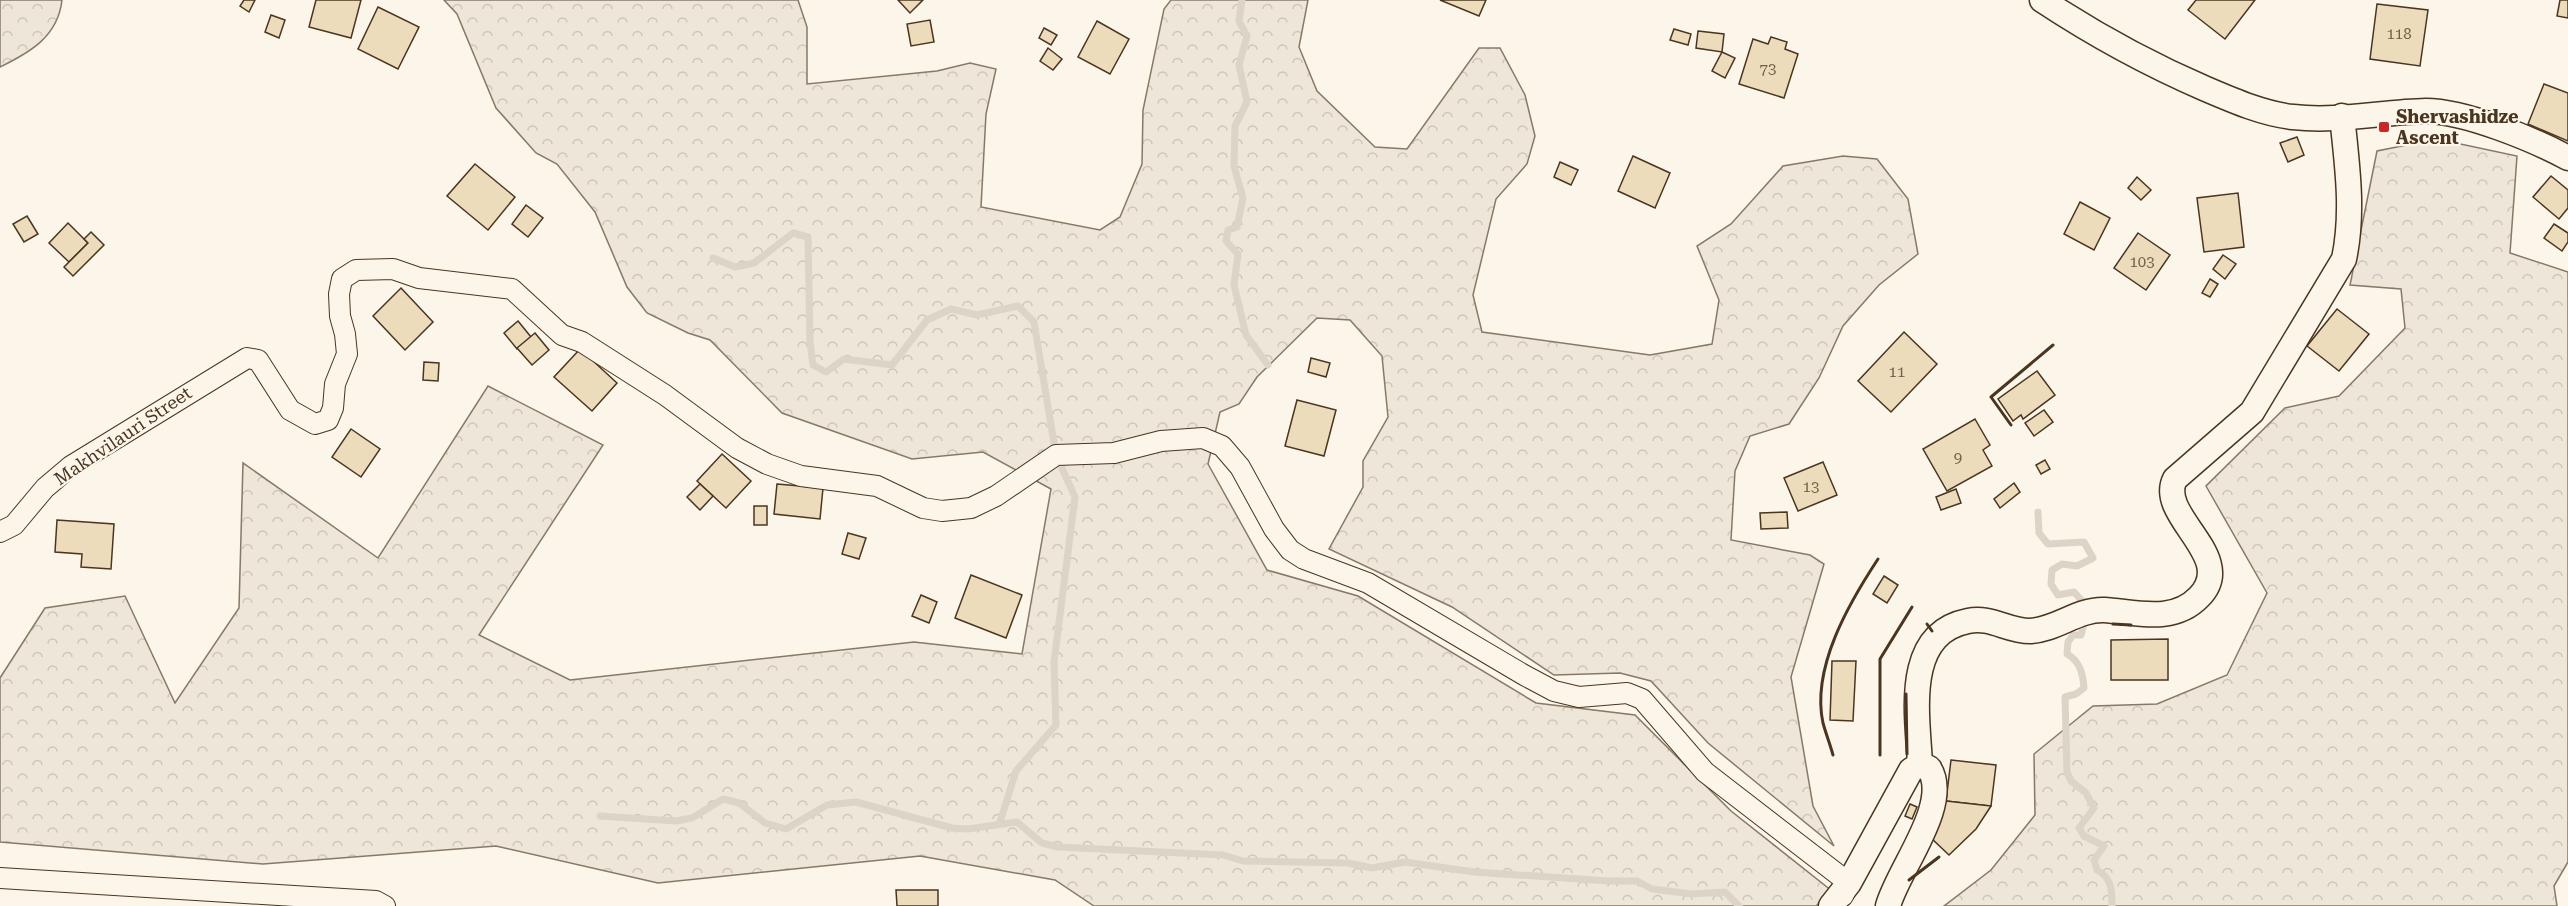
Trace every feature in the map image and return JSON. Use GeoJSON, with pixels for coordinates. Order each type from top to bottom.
{"type":"FeatureCollection","features":[{"type":"Feature","properties":{"kind":"street"},"geometry":{"type":"LineString","coordinates":[[2042,0],[2083,27],[2152,66],[2229,99],[2294,117],[2426,111],[2458,115],[2568,158]]}},
{"type":"Feature","properties":{"kind":"street"},"geometry":{"type":"LineString","coordinates":[[1920,765],[1918,672],[1926,652],[1945,631],[1968,621],[1992,620],[2029,631],[2050,627],[2086,613],[2101,610],[2160,615],[2184,608],[2200,596],[2208,580],[2208,561],[2173,503],[2170,490],[2175,479],[2252,412],[2344,259],[2349,234],[2350,207],[2342,116]]}},
{"type":"Feature","properties":{"kind":"street","name":"Makhvilauri Street"},"geometry":{"type":"LineString","coordinates":[[0,532],[14,525],[45,488],[87,455],[247,358],[258,360],[290,410],[315,424],[328,420],[333,408],[335,384],[347,354],[340,316],[339,294],[342,279],[356,270],[393,269],[419,278],[512,289],[562,335],[582,342],[665,395],[737,448],[767,464],[801,476],[877,486],[923,508],[942,511],[971,508],[996,496],[1056,455],[1114,453],[1161,441],[1203,438],[1222,446],[1240,467],[1274,529],[1290,550],[1304,559],[1368,583],[1554,691],[1579,697],[1627,693],[1642,699],[1705,772],[1849,883]]}},
{"type":"Feature","properties":{"kind":"street"},"geometry":{"type":"LineString","coordinates":[[1839,906],[1903,783],[1911,770],[1920,765],[1929,768],[1934,775],[1936,790],[1928,822],[1892,890],[1888,906]]}},
{"type":"Feature","properties":{"kind":"street"},"geometry":{"type":"LineString","coordinates":[[0,878],[376,900],[385,906]]}},
{"type":"Feature","properties":{"kind":"street"},"geometry":{"type":"LineString","coordinates":[[1831,906],[1849,883]]}},
{"type":"Feature","properties":{"kind":"green space"},"geometry":{"type":"Polygon","coordinates":[[[0,0],[62,0],[55,24],[49,33],[32,49],[0,67],[0,0]]]}},
{"type":"Feature","properties":{"kind":"green space"},"geometry":{"type":"Polygon","coordinates":[[[444,0],[798,0],[807,27],[807,84],[937,71],[970,63],[996,69],[986,114],[981,207],[1100,230],[1120,217],[1142,164],[1143,110],[1164,9],[1171,0],[1308,0],[1299,47],[1317,91],[1375,147],[1407,149],[1479,48],[1500,48],[1525,95],[1535,136],[1527,164],[1496,199],[1473,295],[1482,332],[1650,355],[1712,344],[1719,300],[1697,246],[1731,224],[1783,166],[1843,156],[1877,159],[1908,199],[1918,254],[1879,285],[1843,326],[1819,378],[1789,424],[1750,436],[1735,471],[1731,540],[1810,555],[1824,564],[1791,677],[1813,806],[1834,846],[1708,743],[1651,681],[1620,673],[1554,675],[1452,607],[1329,549],[1363,487],[1363,461],[1388,417],[1382,356],[1350,320],[1317,318],[1257,377],[1239,404],[1220,412],[1208,464],[1267,570],[1358,596],[1536,703],[1635,715],[1731,811],[1832,891],[1816,906],[1094,906],[1055,880],[920,856],[658,883],[496,846],[263,864],[0,842],[0,678],[45,608],[125,596],[175,703],[239,608],[243,463],[378,558],[488,386],[603,445],[479,635],[570,680],[914,642],[1022,654],[1051,489],[983,452],[912,459],[782,413],[710,340],[688,333],[647,313],[627,287],[595,212],[557,164],[536,153],[496,108],[457,14],[444,0]]]}},
{"type":"Feature","properties":{"kind":"green space"},"geometry":{"type":"Polygon","coordinates":[[[2437,139],[2517,156],[2510,253],[2568,272],[2568,862],[2554,886],[2557,906],[1944,906],[1991,870],[2035,815],[2034,754],[2093,706],[2157,704],[2227,675],[2267,593],[2206,486],[2285,408],[2339,396],[2405,328],[2401,289],[2350,285],[2377,151],[2437,139]]]}},
{"type":"Feature","properties":{"kind":"building"},"geometry":{"type":"Polygon","coordinates":[[[244,0],[255,0],[249,12],[240,6],[244,0]]]}},
{"type":"Feature","properties":{"kind":"building"},"geometry":{"type":"Polygon","coordinates":[[[316,0],[361,0],[351,38],[309,27],[316,0]]]}},
{"type":"Feature","properties":{"kind":"building"},"geometry":{"type":"Polygon","coordinates":[[[898,0],[923,0],[910,13],[898,0]]]}},
{"type":"Feature","properties":{"kind":"building"},"geometry":{"type":"Polygon","coordinates":[[[1440,0],[1486,0],[1479,16],[1440,0]]]}},
{"type":"Feature","properties":{"kind":"building"},"geometry":{"type":"Polygon","coordinates":[[[2196,0],[2255,0],[2225,39],[2188,10],[2196,0]]]}},
{"type":"Feature","properties":{"kind":"building"},"geometry":{"type":"Polygon","coordinates":[[[2560,0],[2568,0],[2568,18],[2557,16],[2560,0]]]}},
{"type":"Feature","properties":{"kind":"building"},"geometry":{"type":"Polygon","coordinates":[[[2377,4],[2428,10],[2420,66],[2370,59],[2377,4]]]}},
{"type":"Feature","properties":{"kind":"building"},"geometry":{"type":"Polygon","coordinates":[[[378,7],[419,27],[398,69],[358,49],[378,7]]]}},
{"type":"Feature","properties":{"kind":"building"},"geometry":{"type":"Polygon","coordinates":[[[271,15],[285,20],[279,38],[265,32],[271,15]]]}},
{"type":"Feature","properties":{"kind":"building"},"geometry":{"type":"Polygon","coordinates":[[[930,20],[934,42],[911,46],[907,24],[930,20]]]}},
{"type":"Feature","properties":{"kind":"building"},"geometry":{"type":"Polygon","coordinates":[[[1097,21],[1129,39],[1110,74],[1078,57],[1097,21]]]}},
{"type":"Feature","properties":{"kind":"building"},"geometry":{"type":"Polygon","coordinates":[[[1044,28],[1057,35],[1051,45],[1039,38],[1044,28]]]}},
{"type":"Feature","properties":{"kind":"building"},"geometry":{"type":"Polygon","coordinates":[[[1674,29],[1691,34],[1688,45],[1670,40],[1674,29]]]}},
{"type":"Feature","properties":{"kind":"building"},"geometry":{"type":"Polygon","coordinates":[[[1698,31],[1724,34],[1722,52],[1696,48],[1698,31]]]}},
{"type":"Feature","properties":{"kind":"building"},"geometry":{"type":"Polygon","coordinates":[[[1771,37],[1787,42],[1785,49],[1798,54],[1784,98],[1739,84],[1753,39],[1768,44],[1771,37]]]}},
{"type":"Feature","properties":{"kind":"building"},"geometry":{"type":"Polygon","coordinates":[[[1048,48],[1062,59],[1053,70],[1040,61],[1048,48]]]}},
{"type":"Feature","properties":{"kind":"building"},"geometry":{"type":"Polygon","coordinates":[[[1722,52],[1735,58],[1725,78],[1712,71],[1722,52]]]}},
{"type":"Feature","properties":{"kind":"building"},"geometry":{"type":"Polygon","coordinates":[[[2544,84],[2568,93],[2568,141],[2528,124],[2544,84]]]}},
{"type":"Feature","properties":{"kind":"building"},"geometry":{"type":"Polygon","coordinates":[[[2297,137],[2304,155],[2288,162],[2280,143],[2297,137]]]}},
{"type":"Feature","properties":{"kind":"building"},"geometry":{"type":"Polygon","coordinates":[[[1633,156],[1670,173],[1655,208],[1618,191],[1633,156]]]}},
{"type":"Feature","properties":{"kind":"building"},"geometry":{"type":"Polygon","coordinates":[[[1560,162],[1578,170],[1571,185],[1554,177],[1560,162]]]}},
{"type":"Feature","properties":{"kind":"building"},"geometry":{"type":"Polygon","coordinates":[[[475,164],[515,197],[488,230],[447,196],[475,164]]]}},
{"type":"Feature","properties":{"kind":"building"},"geometry":{"type":"Polygon","coordinates":[[[2551,176],[2568,190],[2568,208],[2559,219],[2533,197],[2551,176]]]}},
{"type":"Feature","properties":{"kind":"building"},"geometry":{"type":"Polygon","coordinates":[[[2137,177],[2151,190],[2141,200],[2128,188],[2137,177]]]}},
{"type":"Feature","properties":{"kind":"building"},"geometry":{"type":"Polygon","coordinates":[[[2238,193],[2244,247],[2204,252],[2197,198],[2238,193]]]}},
{"type":"Feature","properties":{"kind":"building"},"geometry":{"type":"Polygon","coordinates":[[[2080,202],[2110,218],[2094,250],[2064,234],[2080,202]]]}},
{"type":"Feature","properties":{"kind":"building"},"geometry":{"type":"Polygon","coordinates":[[[526,205],[543,218],[528,237],[512,224],[526,205]]]}},
{"type":"Feature","properties":{"kind":"building"},"geometry":{"type":"Polygon","coordinates":[[[27,216],[38,234],[24,242],[13,224],[27,216]]]}},
{"type":"Feature","properties":{"kind":"building"},"geometry":{"type":"Polygon","coordinates":[[[68,223],[88,243],[69,262],[49,243],[68,223]]]}},
{"type":"Feature","properties":{"kind":"building"},"geometry":{"type":"Polygon","coordinates":[[[2554,224],[2568,233],[2568,242],[2562,251],[2544,238],[2554,224]]]}},
{"type":"Feature","properties":{"kind":"building"},"geometry":{"type":"Polygon","coordinates":[[[91,232],[104,245],[73,276],[64,267],[88,243],[84,239],[91,232]]]}},
{"type":"Feature","properties":{"kind":"building"},"geometry":{"type":"Polygon","coordinates":[[[2138,233],[2170,255],[2146,290],[2114,268],[2138,233]]]}},
{"type":"Feature","properties":{"kind":"building"},"geometry":{"type":"Polygon","coordinates":[[[2223,255],[2236,264],[2225,279],[2213,269],[2223,255]]]}},
{"type":"Feature","properties":{"kind":"building"},"geometry":{"type":"Polygon","coordinates":[[[2210,279],[2218,284],[2210,297],[2202,293],[2210,279]]]}},
{"type":"Feature","properties":{"kind":"building"},"geometry":{"type":"Polygon","coordinates":[[[401,288],[433,322],[405,350],[373,316],[401,288]]]}},
{"type":"Feature","properties":{"kind":"building"},"geometry":{"type":"Polygon","coordinates":[[[2337,309],[2369,334],[2339,371],[2307,346],[2337,309]]]}},
{"type":"Feature","properties":{"kind":"building"},"geometry":{"type":"Polygon","coordinates":[[[518,321],[531,337],[517,349],[504,333],[518,321]]]}},
{"type":"Feature","properties":{"kind":"building"},"geometry":{"type":"Polygon","coordinates":[[[1904,332],[1937,364],[1891,412],[1858,381],[1904,332]]]}},
{"type":"Feature","properties":{"kind":"building"},"geometry":{"type":"Polygon","coordinates":[[[535,333],[549,350],[532,365],[517,348],[535,333]]]}},
{"type":"Feature","properties":{"kind":"building"},"geometry":{"type":"Polygon","coordinates":[[[580,349],[617,383],[592,411],[554,377],[580,349]]]}},
{"type":"Feature","properties":{"kind":"building"},"geometry":{"type":"Polygon","coordinates":[[[1311,358],[1330,363],[1326,377],[1308,372],[1311,358]]]}},
{"type":"Feature","properties":{"kind":"building"},"geometry":{"type":"Polygon","coordinates":[[[424,362],[439,363],[438,381],[423,380],[424,362]]]}},
{"type":"Feature","properties":{"kind":"building"},"geometry":{"type":"Polygon","coordinates":[[[2037,371],[2055,395],[2023,419],[2021,415],[2013,421],[1998,399],[2037,371]]]}},
{"type":"Feature","properties":{"kind":"building"},"geometry":{"type":"Polygon","coordinates":[[[1297,400],[1336,410],[1324,456],[1285,446],[1297,400]]]}},
{"type":"Feature","properties":{"kind":"building"},"geometry":{"type":"Polygon","coordinates":[[[2044,410],[2053,422],[2034,436],[2025,423],[2044,410]]]}},
{"type":"Feature","properties":{"kind":"building"},"geometry":{"type":"Polygon","coordinates":[[[1975,419],[1990,445],[1983,450],[1992,466],[1947,491],[1923,449],[1975,419]]]}},
{"type":"Feature","properties":{"kind":"building"},"geometry":{"type":"Polygon","coordinates":[[[351,429],[380,449],[361,477],[332,457],[351,429]]]}},
{"type":"Feature","properties":{"kind":"building"},"geometry":{"type":"Polygon","coordinates":[[[722,454],[751,481],[726,508],[697,481],[722,454]]]}},
{"type":"Feature","properties":{"kind":"building"},"geometry":{"type":"Polygon","coordinates":[[[2045,460],[2050,469],[2041,474],[2036,465],[2045,460]]]}},
{"type":"Feature","properties":{"kind":"building"},"geometry":{"type":"Polygon","coordinates":[[[1823,462],[1837,495],[1798,511],[1784,478],[1823,462]]]}},
{"type":"Feature","properties":{"kind":"building"},"geometry":{"type":"Polygon","coordinates":[[[2014,483],[2020,492],[2000,508],[1994,499],[2014,483]]]}},
{"type":"Feature","properties":{"kind":"building"},"geometry":{"type":"Polygon","coordinates":[[[700,484],[713,496],[700,510],[687,497],[700,484]]]}},
{"type":"Feature","properties":{"kind":"building"},"geometry":{"type":"Polygon","coordinates":[[[777,484],[823,488],[820,519],[774,514],[777,484]]]}},
{"type":"Feature","properties":{"kind":"building"},"geometry":{"type":"Polygon","coordinates":[[[1956,489],[1961,503],[1941,510],[1936,497],[1956,489]]]}},
{"type":"Feature","properties":{"kind":"building"},"geometry":{"type":"Polygon","coordinates":[[[754,506],[767,506],[767,525],[754,525],[754,506]]]}},
{"type":"Feature","properties":{"kind":"building"},"geometry":{"type":"Polygon","coordinates":[[[1787,512],[1788,528],[1761,529],[1760,513],[1787,512]]]}},
{"type":"Feature","properties":{"kind":"building"},"geometry":{"type":"Polygon","coordinates":[[[57,520],[114,524],[111,569],[81,567],[82,554],[55,552],[57,520]]]}},
{"type":"Feature","properties":{"kind":"building"},"geometry":{"type":"Polygon","coordinates":[[[848,533],[866,538],[859,559],[842,554],[848,533]]]}},
{"type":"Feature","properties":{"kind":"building"},"geometry":{"type":"Polygon","coordinates":[[[971,575],[1022,595],[1006,638],[955,618],[971,575]]]}},
{"type":"Feature","properties":{"kind":"building"},"geometry":{"type":"Polygon","coordinates":[[[1884,576],[1898,585],[1887,603],[1873,594],[1884,576]]]}},
{"type":"Feature","properties":{"kind":"building"},"geometry":{"type":"Polygon","coordinates":[[[921,595],[937,602],[929,623],[912,616],[921,595]]]}},
{"type":"Feature","properties":{"kind":"building"},"geometry":{"type":"Polygon","coordinates":[[[2168,639],[2168,680],[2111,680],[2111,640],[2168,639]]]}},
{"type":"Feature","properties":{"kind":"building"},"geometry":{"type":"Polygon","coordinates":[[[1832,661],[1856,661],[1853,721],[1830,720],[1832,661]]]}},
{"type":"Feature","properties":{"kind":"building"},"geometry":{"type":"Polygon","coordinates":[[[1951,760],[1996,765],[1991,806],[1946,801],[1951,760]]]}},
{"type":"Feature","properties":{"kind":"building"},"geometry":{"type":"Polygon","coordinates":[[[1946,801],[1991,806],[1976,829],[1949,855],[1930,837],[1946,801]]]}},
{"type":"Feature","properties":{"kind":"building"},"geometry":{"type":"Polygon","coordinates":[[[1910,804],[1917,807],[1912,819],[1905,816],[1910,804]]]}},
{"type":"Feature","properties":{"kind":"building"},"geometry":{"type":"Polygon","coordinates":[[[896,890],[938,890],[938,906],[897,906],[896,890]]]}},
{"type":"Feature","properties":{"kind":"waterway"},"geometry":{"type":"LineString","coordinates":[[1242,0],[1239,21],[1247,36],[1239,65],[1247,102],[1235,126],[1234,166],[1243,198],[1237,227],[1228,230],[1226,241],[1238,254],[1234,285],[1246,335],[1268,365]]}},
{"type":"Feature","properties":{"kind":"waterway"},"geometry":{"type":"LineString","coordinates":[[713,258],[735,267],[754,263],[793,233],[808,237],[810,342],[813,365],[826,372],[844,359],[892,365],[927,320],[951,309],[977,315],[1018,306],[1034,322],[1056,455],[1075,497],[1054,662],[1056,725],[1016,771],[1000,822]]}},
{"type":"Feature","properties":{"kind":"waterway"},"geometry":{"type":"LineString","coordinates":[[2038,512],[2039,533],[2048,544],[2084,542],[2093,558],[2077,566],[2062,564],[2052,570],[2051,584],[2058,595],[2074,592],[2083,602]]}},
{"type":"Feature","properties":{"kind":"waterway"},"geometry":{"type":"LineString","coordinates":[[2085,620],[2081,635],[2073,635],[2068,642],[2067,654],[2080,668],[2084,688],[2076,694],[2065,697],[2067,772],[2071,781],[2086,793],[2094,808],[2079,828],[2084,836],[2104,846],[2094,860],[2097,870],[2106,877],[2110,885],[2112,906]]}},
{"type":"Feature","properties":{"kind":"waterway"},"geometry":{"type":"LineString","coordinates":[[600,816],[676,821],[692,818],[723,799],[739,803],[765,823],[786,829],[827,805],[856,802],[952,828],[968,829],[1017,822],[1042,843],[1058,847],[1223,855],[1243,861],[1348,863],[1372,868],[1405,862],[1474,872],[1637,881],[1652,889],[1692,894],[1725,892],[1739,906]]}},
{"type":"Feature","properties":{"kind":"wall"},"geometry":{"type":"LineString","coordinates":[[2011,425],[1991,397],[2053,345]]}},
{"type":"Feature","properties":{"kind":"wall"},"geometry":{"type":"LineString","coordinates":[[1833,755],[1823,723],[1822,680],[1835,637],[1855,595],[1878,559]]}},
{"type":"Feature","properties":{"kind":"wall"},"geometry":{"type":"LineString","coordinates":[[1880,755],[1880,659],[1912,607]]}},
{"type":"Feature","properties":{"kind":"wall"},"geometry":{"type":"LineString","coordinates":[[1927,624],[1932,631]]}},
{"type":"Feature","properties":{"kind":"wall"},"geometry":{"type":"LineString","coordinates":[[2113,624],[2131,625]]}},
{"type":"Feature","properties":{"kind":"wall"},"geometry":{"type":"LineString","coordinates":[[1906,694],[1907,754]]}},
{"type":"Feature","properties":{"kind":"wall"},"geometry":{"type":"LineString","coordinates":[[1909,880],[1939,857]]}},
{"type":"Feature","properties":{"kind":"place","name":"Shervashidze Ascent"},"geometry":{"type":"Point","coordinates":[2384,127]}}]}
